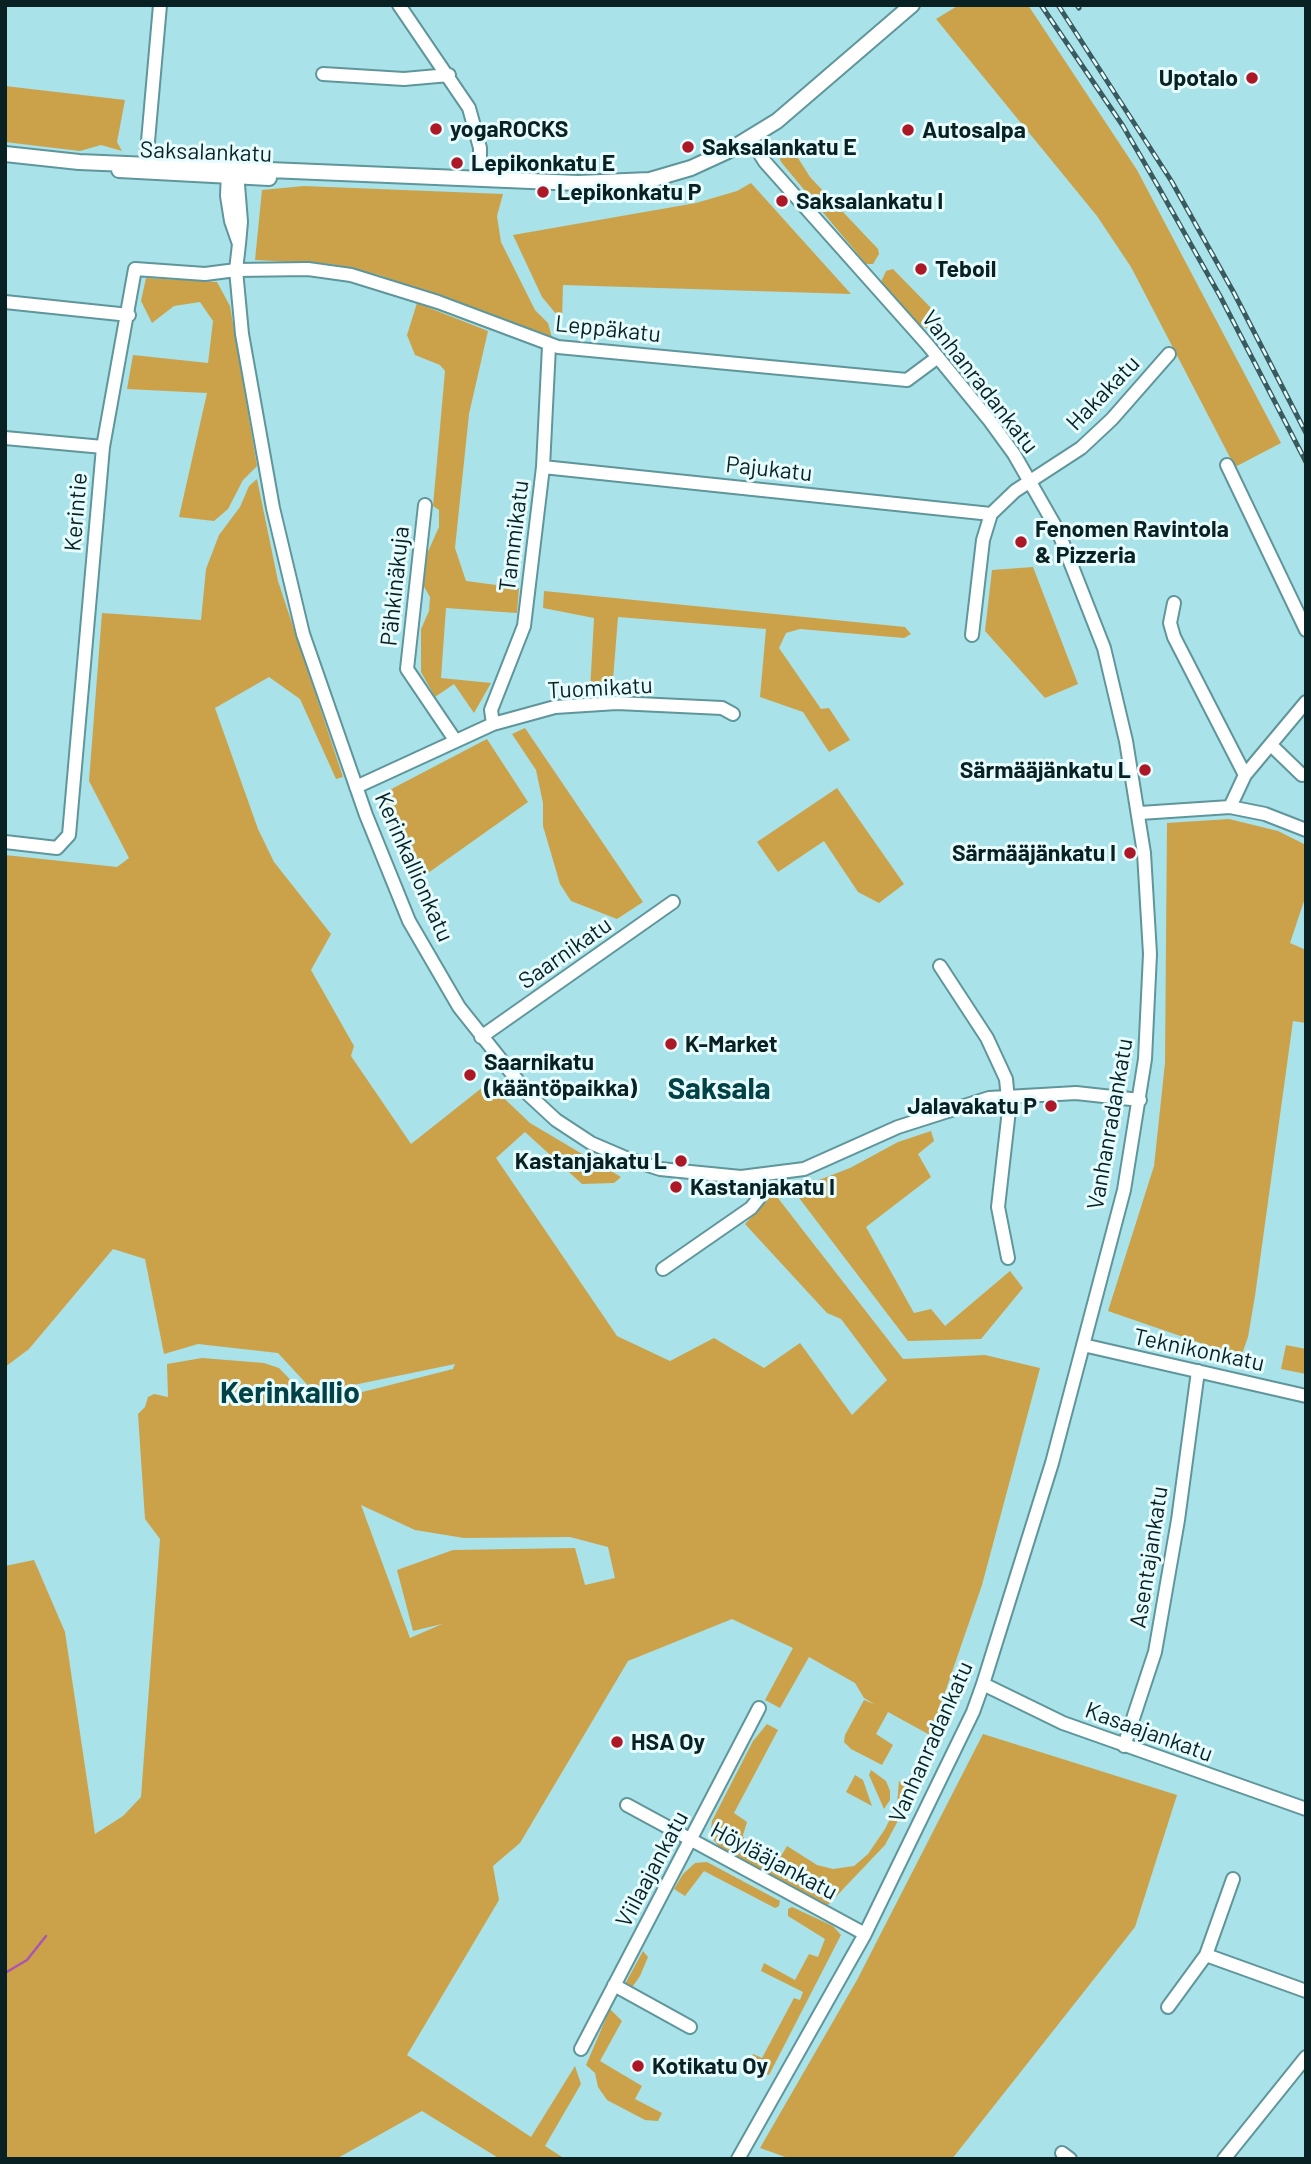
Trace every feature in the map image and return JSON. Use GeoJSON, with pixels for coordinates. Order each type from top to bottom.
{"type":"FeatureCollection","features":[{"type":"Feature","properties":{"kind":"main road","name":"Saksalankatu"},"geometry":{"type":"LineString","coordinates":[[79,162],[128,173],[334,174],[578,183],[650,180],[691,168],[750,138],[796,105],[912,5]]}},
{"type":"Feature","properties":{"kind":"main road","name":"Saksalankatu"},"geometry":{"type":"LineString","coordinates":[[5,154],[79,162],[146,164],[232,174]]}},
{"type":"Feature","properties":{"kind":"street"},"geometry":{"type":"LineString","coordinates":[[146,164],[160,5]]}},
{"type":"Feature","properties":{"kind":"street"},"geometry":{"type":"LineString","coordinates":[[399,5],[469,108],[476,129],[481,162],[480,178]]}},
{"type":"Feature","properties":{"kind":"street"},"geometry":{"type":"LineString","coordinates":[[323,74],[404,79],[449,75]]}},
{"type":"Feature","properties":{"kind":"street","name":"Vanhanradankatu"},"geometry":{"type":"LineString","coordinates":[[738,2159],[864,1934],[973,1712],[983,1684],[1052,1463],[1124,1190],[1140,1100],[1146,1046],[1150,954],[1140,813],[1104,648],[1063,543],[1030,482],[990,421],[938,357],[765,162],[750,138]]}},
{"type":"Feature","properties":{"kind":"street","name":"Kerinkallionkatu"},"geometry":{"type":"LineString","coordinates":[[232,174],[231,221],[239,244],[236,270],[242,334],[273,508],[303,634],[356,787],[409,921],[459,1007],[528,1096],[556,1120],[591,1143],[660,1169],[759,1177],[804,1169],[898,1127],[989,1098],[1076,1093],[1140,1100]]}},
{"type":"Feature","properties":{"kind":"street","name":"Leppäkatu"},"geometry":{"type":"LineString","coordinates":[[236,270],[308,269],[351,275],[438,302],[550,346],[907,380],[938,357]]}},
{"type":"Feature","properties":{"kind":"street","name":"Kerintie"},"geometry":{"type":"LineString","coordinates":[[5,842],[49,848],[61,845],[69,835],[103,447],[129,315],[135,270],[205,274],[236,270]]}},
{"type":"Feature","properties":{"kind":"street"},"geometry":{"type":"LineString","coordinates":[[5,302],[129,315]]}},
{"type":"Feature","properties":{"kind":"street","name":"Tammikatu"},"geometry":{"type":"LineString","coordinates":[[493,723],[491,710],[524,626],[543,467],[550,346]]}},
{"type":"Feature","properties":{"kind":"street","name":"Hakakatu"},"geometry":{"type":"LineString","coordinates":[[991,514],[1002,502],[1081,448],[1112,419],[1169,354]]}},
{"type":"Feature","properties":{"kind":"street"},"geometry":{"type":"LineString","coordinates":[[5,438],[103,447]]}},
{"type":"Feature","properties":{"kind":"street"},"geometry":{"type":"LineString","coordinates":[[1227,466],[1306,630]]}},
{"type":"Feature","properties":{"kind":"street","name":"Pajukatu"},"geometry":{"type":"LineString","coordinates":[[543,467],[991,514]]}},
{"type":"Feature","properties":{"kind":"street","name":"Pähkinäkuja"},"geometry":{"type":"LineString","coordinates":[[425,505],[407,669],[456,740]]}},
{"type":"Feature","properties":{"kind":"street"},"geometry":{"type":"LineString","coordinates":[[972,635],[983,540],[991,514]]}},
{"type":"Feature","properties":{"kind":"street"},"geometry":{"type":"LineString","coordinates":[[1174,603],[1170,623],[1174,637],[1245,775]]}},
{"type":"Feature","properties":{"kind":"street"},"geometry":{"type":"LineString","coordinates":[[1230,807],[1245,775],[1306,702]]}},
{"type":"Feature","properties":{"kind":"street","name":"Tuomikatu"},"geometry":{"type":"LineString","coordinates":[[356,787],[493,723],[555,707],[617,703],[722,708],[733,714]]}},
{"type":"Feature","properties":{"kind":"street"},"geometry":{"type":"LineString","coordinates":[[1271,745],[1302,775]]}},
{"type":"Feature","properties":{"kind":"street"},"geometry":{"type":"LineString","coordinates":[[1140,813],[1230,807],[1265,814],[1306,830]]}},
{"type":"Feature","properties":{"kind":"street","name":"Saarnikatu"},"geometry":{"type":"LineString","coordinates":[[481,1037],[673,902]]}},
{"type":"Feature","properties":{"kind":"street"},"geometry":{"type":"LineString","coordinates":[[940,966],[987,1038],[1003,1069],[1008,1096],[998,1207],[1008,1258]]}},
{"type":"Feature","properties":{"kind":"street"},"geometry":{"type":"LineString","coordinates":[[663,1269],[751,1208],[759,1198],[759,1177]]}},
{"type":"Feature","properties":{"kind":"street","name":"Teknikonkatu"},"geometry":{"type":"LineString","coordinates":[[1083,1345],[1306,1396]]}},
{"type":"Feature","properties":{"kind":"street","name":"Asentajankatu"},"geometry":{"type":"LineString","coordinates":[[1124,1746],[1155,1652],[1178,1520],[1198,1371]]}},
{"type":"Feature","properties":{"kind":"street","name":"Kasaajankatu"},"geometry":{"type":"LineString","coordinates":[[983,1684],[1063,1723],[1306,1809]]}},
{"type":"Feature","properties":{"kind":"street","name":"Viilaajankatu"},"geometry":{"type":"LineString","coordinates":[[581,2049],[759,1708]]}},
{"type":"Feature","properties":{"kind":"street","name":"Höylääjankatu"},"geometry":{"type":"LineString","coordinates":[[627,1805],[864,1934]]}},
{"type":"Feature","properties":{"kind":"street"},"geometry":{"type":"LineString","coordinates":[[1168,2007],[1206,1955],[1233,1879]]}},
{"type":"Feature","properties":{"kind":"street"},"geometry":{"type":"LineString","coordinates":[[1206,1955],[1306,1991]]}},
{"type":"Feature","properties":{"kind":"street"},"geometry":{"type":"LineString","coordinates":[[614,1985],[690,2027]]}},
{"type":"Feature","properties":{"kind":"street"},"geometry":{"type":"LineString","coordinates":[[1224,2159],[1306,2057]]}},
{"type":"Feature","properties":{"kind":"shaded area"},"geometry":{"type":"Polygon","coordinates":[[[959,5],[1028,5],[1137,170],[1281,443],[1235,467],[1131,267],[1097,216],[936,19],[959,5]]]}},
{"type":"Feature","properties":{"kind":"shaded area"},"geometry":{"type":"Polygon","coordinates":[[[5,86],[125,100],[117,142],[122,151],[101,145],[80,151],[5,142],[5,86]]]}},
{"type":"Feature","properties":{"kind":"shaded area"},"geometry":{"type":"Polygon","coordinates":[[[796,142],[798,158],[810,177],[878,249],[879,254],[873,264],[866,264],[781,162],[779,156],[796,142]]]}},
{"type":"Feature","properties":{"kind":"shaded area"},"geometry":{"type":"Polygon","coordinates":[[[751,183],[851,294],[563,285],[562,321],[542,297],[513,235],[696,203],[737,191],[751,183]]]}},
{"type":"Feature","properties":{"kind":"shaded area"},"geometry":{"type":"Polygon","coordinates":[[[304,186],[503,194],[497,216],[501,242],[535,310],[548,323],[552,338],[379,275],[331,264],[255,260],[262,190],[304,186]]]}},
{"type":"Feature","properties":{"kind":"shaded area"},"geometry":{"type":"Polygon","coordinates":[[[893,269],[932,309],[935,316],[929,329],[917,325],[881,282],[886,271],[893,269]]]}},
{"type":"Feature","properties":{"kind":"shaded area"},"geometry":{"type":"Polygon","coordinates":[[[146,278],[217,282],[230,306],[257,466],[243,480],[228,509],[214,521],[179,517],[207,393],[127,389],[133,355],[208,363],[213,321],[200,302],[174,306],[152,323],[141,301],[146,278]]]}},
{"type":"Feature","properties":{"kind":"shaded area"},"geometry":{"type":"Polygon","coordinates":[[[417,303],[488,331],[469,414],[455,548],[466,581],[519,588],[517,613],[446,608],[441,678],[491,683],[474,713],[454,684],[435,697],[421,672],[421,629],[429,611],[430,597],[423,585],[426,556],[439,527],[439,510],[433,506],[445,371],[440,365],[415,355],[407,335],[417,303]]]}},
{"type":"Feature","properties":{"kind":"shaded area"},"geometry":{"type":"Polygon","coordinates":[[[257,479],[278,581],[343,777],[336,779],[300,699],[269,677],[215,708],[258,829],[274,862],[331,934],[311,970],[354,1046],[351,1056],[411,1144],[488,1083],[530,1123],[621,1177],[614,1183],[582,1184],[525,1132],[496,1158],[617,1336],[670,1361],[714,1338],[764,1368],[800,1343],[852,1415],[887,1380],[841,1319],[827,1313],[745,1224],[774,1193],[903,1359],[985,1355],[1040,1368],[982,1585],[941,1704],[949,1712],[939,1740],[888,1712],[876,1734],[893,1745],[882,1765],[851,1749],[844,1742],[845,1735],[864,1700],[874,1704],[864,1698],[855,1683],[809,1657],[780,1708],[765,1700],[793,1648],[732,1619],[628,1661],[520,1843],[493,1866],[499,1900],[407,2055],[531,2137],[575,2066],[581,2084],[545,2146],[565,2159],[500,2159],[422,2111],[336,2159],[5,2159],[5,1566],[34,1560],[65,1632],[95,1834],[123,1816],[141,1797],[160,1539],[145,1519],[138,1414],[145,1407],[148,1397],[154,1394],[168,1397],[167,1364],[202,1358],[264,1363],[279,1368],[309,1399],[319,1403],[453,1369],[455,1364],[315,1393],[278,1353],[198,1344],[164,1354],[145,1259],[113,1249],[29,1349],[5,1367],[5,855],[117,867],[129,858],[89,781],[102,613],[201,620],[206,569],[219,535],[240,507],[249,486],[257,479]],[[361,1505],[410,1638],[442,1624],[413,1631],[397,1570],[453,1550],[575,1548],[585,1585],[615,1578],[608,1547],[570,1537],[464,1538],[415,1530],[361,1505]]]}},
{"type":"Feature","properties":{"kind":"shaded area"},"geometry":{"type":"Polygon","coordinates":[[[1033,567],[1078,684],[1045,698],[985,631],[992,570],[1033,567]]]}},
{"type":"Feature","properties":{"kind":"shaded area"},"geometry":{"type":"Polygon","coordinates":[[[544,591],[905,627],[911,634],[904,638],[800,629],[786,633],[779,648],[821,709],[829,708],[850,740],[829,752],[803,712],[760,697],[766,629],[618,617],[612,692],[590,692],[594,618],[543,608],[544,591]]]}},
{"type":"Feature","properties":{"kind":"shaded area"},"geometry":{"type":"Polygon","coordinates":[[[525,728],[643,902],[617,919],[571,901],[560,884],[543,826],[543,803],[536,770],[512,734],[525,728]]]}},
{"type":"Feature","properties":{"kind":"shaded area"},"geometry":{"type":"Polygon","coordinates":[[[487,739],[528,802],[421,878],[383,808],[380,795],[487,739]]]}},
{"type":"Feature","properties":{"kind":"shaded area"},"geometry":{"type":"Polygon","coordinates":[[[837,788],[904,884],[879,903],[858,892],[824,841],[778,872],[757,842],[837,788]]]}},
{"type":"Feature","properties":{"kind":"shaded area"},"geometry":{"type":"Polygon","coordinates":[[[1229,819],[1278,831],[1306,845],[1306,895],[1290,943],[1306,950],[1306,1023],[1293,1021],[1255,1296],[1248,1337],[1241,1357],[1108,1311],[1154,1166],[1165,1063],[1167,823],[1229,819]]]}},
{"type":"Feature","properties":{"kind":"shaded area"},"geometry":{"type":"Polygon","coordinates":[[[931,1131],[934,1141],[918,1154],[931,1177],[866,1227],[914,1313],[931,1309],[945,1326],[1010,1271],[1023,1288],[981,1339],[908,1341],[793,1190],[850,1168],[898,1142],[931,1131]]]}},
{"type":"Feature","properties":{"kind":"shaded area"},"geometry":{"type":"Polygon","coordinates":[[[1286,1345],[1306,1349],[1306,1374],[1281,1369],[1286,1345]]]}},
{"type":"Feature","properties":{"kind":"shaded area"},"geometry":{"type":"Polygon","coordinates":[[[767,1724],[778,1730],[734,1813],[747,1822],[743,1835],[745,1844],[777,1863],[787,1846],[817,1865],[833,1869],[854,1866],[868,1854],[885,1829],[897,1805],[899,1781],[915,1789],[885,1845],[828,1905],[720,1848],[710,1835],[712,1821],[753,1741],[767,1724]]]}},
{"type":"Feature","properties":{"kind":"shaded area"},"geometry":{"type":"Polygon","coordinates":[[[983,1734],[1177,1795],[1135,1927],[952,2159],[791,2159],[760,2148],[857,1980],[983,1734]]]}},
{"type":"Feature","properties":{"kind":"shaded area"},"geometry":{"type":"Polygon","coordinates":[[[871,1770],[886,1781],[890,1791],[890,1800],[884,1809],[869,1775],[871,1770]]]}},
{"type":"Feature","properties":{"kind":"shaded area"},"geometry":{"type":"Polygon","coordinates":[[[855,1775],[863,1780],[872,1806],[846,1792],[855,1775]]]}},
{"type":"Feature","properties":{"kind":"shaded area"},"geometry":{"type":"Polygon","coordinates":[[[707,1862],[780,1901],[779,1906],[775,1908],[704,1871],[685,1896],[674,1889],[683,1874],[695,1863],[707,1862]]]}},
{"type":"Feature","properties":{"kind":"shaded area"},"geometry":{"type":"Polygon","coordinates":[[[792,1907],[833,1926],[841,1935],[769,2075],[750,2070],[748,2065],[753,2054],[762,2058],[794,1998],[800,2000],[803,1992],[761,1971],[764,1963],[795,1980],[809,1954],[818,1957],[825,1939],[788,1916],[788,1909],[792,1907]]]}},
{"type":"Feature","properties":{"kind":"shaded area"},"geometry":{"type":"Polygon","coordinates":[[[643,1951],[648,1957],[631,1989],[624,1986],[643,1951]]]}},
{"type":"Feature","properties":{"kind":"shaded area"},"geometry":{"type":"Polygon","coordinates":[[[610,2009],[622,2021],[600,2061],[642,2086],[635,2099],[662,2113],[658,2121],[645,2120],[607,2100],[598,2087],[595,2073],[586,2065],[610,2009]]]}},
{"type":"Feature","properties":{"kind":"waterway"},"geometry":{"type":"LineString","coordinates":[[5,1973],[27,1960],[46,1936]]}},
{"type":"Feature","properties":{"kind":"railway"},"geometry":{"type":"LineString","coordinates":[[1041,5],[1123,126],[1159,188],[1220,296],[1306,462]]}},
{"type":"Feature","properties":{"kind":"railway"},"geometry":{"type":"LineString","coordinates":[[1058,5],[1172,182],[1234,293],[1306,433]]}},
{"type":"Feature","properties":{"kind":"place","name":"Upotalo"},"geometry":{"type":"Point","coordinates":[1252,78]}},
{"type":"Feature","properties":{"kind":"place","name":"yogaROCKS"},"geometry":{"type":"Point","coordinates":[436,129]}},
{"type":"Feature","properties":{"kind":"place","name":"Autosalpa"},"geometry":{"type":"Point","coordinates":[908,130]}},
{"type":"Feature","properties":{"kind":"place","name":"Saksalankatu E"},"geometry":{"type":"Point","coordinates":[688,147]}},
{"type":"Feature","properties":{"kind":"place","name":"Lepikonkatu E"},"geometry":{"type":"Point","coordinates":[457,163]}},
{"type":"Feature","properties":{"kind":"place","name":"Lepikonkatu P"},"geometry":{"type":"Point","coordinates":[543,192]}},
{"type":"Feature","properties":{"kind":"place","name":"Saksalankatu I"},"geometry":{"type":"Point","coordinates":[782,201]}},
{"type":"Feature","properties":{"kind":"place","name":"Teboil"},"geometry":{"type":"Point","coordinates":[921,269]}},
{"type":"Feature","properties":{"kind":"place","name":"Fenomen Ravintola & Pizzeria"},"geometry":{"type":"Point","coordinates":[1021,542]}},
{"type":"Feature","properties":{"kind":"place","name":"Särmääjänkatu L"},"geometry":{"type":"Point","coordinates":[1145,770]}},
{"type":"Feature","properties":{"kind":"place","name":"Särmääjänkatu I"},"geometry":{"type":"Point","coordinates":[1130,853]}},
{"type":"Feature","properties":{"kind":"place","name":"K-Market"},"geometry":{"type":"Point","coordinates":[671,1044]}},
{"type":"Feature","properties":{"kind":"place","name":"Saarnikatu (kääntöpaikka)"},"geometry":{"type":"Point","coordinates":[470,1075]}},
{"type":"Feature","properties":{"kind":"place","name":"Jalavakatu P"},"geometry":{"type":"Point","coordinates":[1051,1106]}},
{"type":"Feature","properties":{"kind":"place","name":"Kastanjakatu L"},"geometry":{"type":"Point","coordinates":[681,1161]}},
{"type":"Feature","properties":{"kind":"place","name":"Kastanjakatu I"},"geometry":{"type":"Point","coordinates":[676,1187]}},
{"type":"Feature","properties":{"kind":"place","name":"HSA Oy"},"geometry":{"type":"Point","coordinates":[617,1742]}},
{"type":"Feature","properties":{"kind":"place","name":"Kotikatu Oy"},"geometry":{"type":"Point","coordinates":[638,2066]}},
{"type":"Feature","properties":{"kind":"district","name":"Saksala"},"geometry":{"type":"Point","coordinates":[719,1089]}},
{"type":"Feature","properties":{"kind":"district","name":"Kerinkallio"},"geometry":{"type":"Point","coordinates":[290,1393]}}]}
